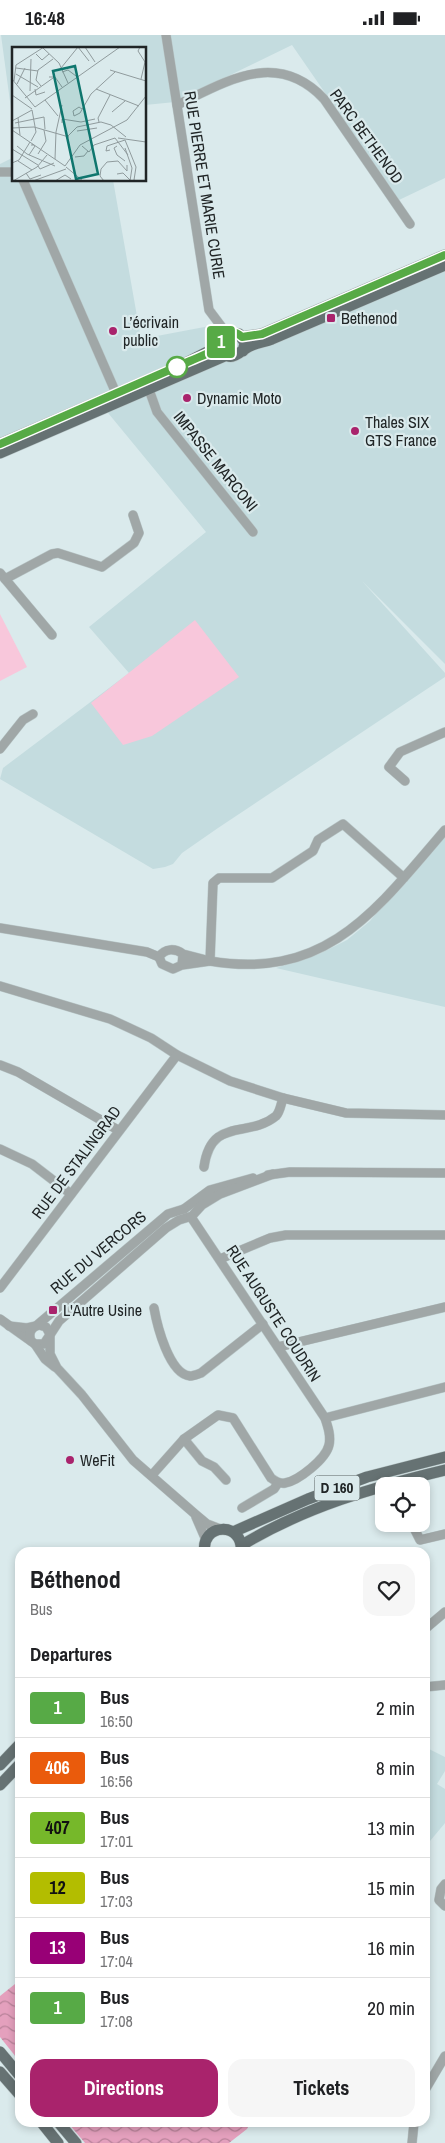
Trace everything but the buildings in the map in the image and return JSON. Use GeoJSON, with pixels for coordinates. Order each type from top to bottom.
{"type":"FeatureCollection","features":[{"type":"Feature","properties":{"kind":"main road"},"geometry":{"type":"LineString","coordinates":[[242,337],[262,334],[445,255]]}},
{"type":"Feature","properties":{"kind":"main road"},"geometry":{"type":"LineString","coordinates":[[225,345],[238,355],[243,351],[445,265]]}},
{"type":"Feature","properties":{"kind":"main road"},"geometry":{"type":"LineString","coordinates":[[0,444],[147,385],[190,361],[225,345],[236,333],[242,337],[245,343],[243,351]]}},
{"type":"Feature","properties":{"kind":"main road"},"geometry":{"type":"LineString","coordinates":[[0,453],[118,397]]}},
{"type":"Feature","properties":{"kind":"main road","name":"D 160"},"geometry":{"type":"LineString","coordinates":[[233,1532],[308,1499],[367,1477],[445,1457]]}},
{"type":"Feature","properties":{"kind":"main road","name":"D 160"},"geometry":{"type":"LineString","coordinates":[[244,1547],[262,1533],[312,1510],[368,1489],[445,1469]]}},
{"type":"Feature","properties":{"kind":"main road"},"geometry":{"type":"LineString","coordinates":[[205,1547],[214,1531],[220,1529],[233,1532],[240,1547]]}},
{"type":"Feature","properties":{"kind":"main road"},"geometry":{"type":"LineString","coordinates":[[0,1765],[15,1750]]}},
{"type":"Feature","properties":{"kind":"main road"},"geometry":{"type":"LineString","coordinates":[[0,1785],[15,1769]]}},
{"type":"Feature","properties":{"kind":"main road"},"geometry":{"type":"LineString","coordinates":[[0,2051],[15,2070]]}},
{"type":"Feature","properties":{"kind":"main road"},"geometry":{"type":"LineString","coordinates":[[0,2070],[15,2089]]}},
{"type":"Feature","properties":{"kind":"main road"},"geometry":{"type":"LineString","coordinates":[[45,2127],[58,2143]]}},
{"type":"Feature","properties":{"kind":"main road"},"geometry":{"type":"LineString","coordinates":[[62,2127],[76,2143]]}},
{"type":"Feature","properties":{"kind":"street","name":"RUE PIERRE ET MARIE CURIE"},"geometry":{"type":"LineString","coordinates":[[166,35],[209,310],[225,345]]}},
{"type":"Feature","properties":{"kind":"street","name":"PARC BETHENOD"},"geometry":{"type":"LineString","coordinates":[[177,105],[244,74],[261,72],[295,79],[314,88],[324,99],[410,224]]}},
{"type":"Feature","properties":{"kind":"street"},"geometry":{"type":"LineString","coordinates":[[23,181],[118,397]]}},
{"type":"Feature","properties":{"kind":"street","name":"IMPASSE MARCONI"},"geometry":{"type":"LineString","coordinates":[[147,385],[157,412],[254,532]]}},
{"type":"Feature","properties":{"kind":"street"},"geometry":{"type":"LineString","coordinates":[[52,635],[3,576],[58,553],[102,567],[134,543],[140,533],[133,515]]}},
{"type":"Feature","properties":{"kind":"street"},"geometry":{"type":"LineString","coordinates":[[0,749],[23,720],[33,714]]}},
{"type":"Feature","properties":{"kind":"street"},"geometry":{"type":"LineString","coordinates":[[405,781],[389,767],[400,752],[445,732]]}},
{"type":"Feature","properties":{"kind":"street"},"geometry":{"type":"LineString","coordinates":[[210,961],[212,883],[219,878],[272,878],[313,851],[318,840],[343,823],[404,878]]}},
{"type":"Feature","properties":{"kind":"street"},"geometry":{"type":"LineString","coordinates":[[159,957],[168,950],[228,964],[265,964],[304,955],[328,945],[369,915],[445,831]]}},
{"type":"Feature","properties":{"kind":"street"},"geometry":{"type":"LineString","coordinates":[[0,928],[146,952],[159,957]]}},
{"type":"Feature","properties":{"kind":"street"},"geometry":{"type":"LineString","coordinates":[[182,965],[183,955]]}},
{"type":"Feature","properties":{"kind":"street"},"geometry":{"type":"LineString","coordinates":[[159,957],[160,962],[166,968],[173,969],[182,965],[210,961]]}},
{"type":"Feature","properties":{"kind":"street"},"geometry":{"type":"LineString","coordinates":[[0,986],[110,1019],[151,1038],[177,1055],[230,1081],[283,1098],[346,1113],[445,1115]]}},
{"type":"Feature","properties":{"kind":"street","name":"RUE DE STALINGRAD"},"geometry":{"type":"LineString","coordinates":[[0,1288],[118,1130],[177,1055]]}},
{"type":"Feature","properties":{"kind":"street"},"geometry":{"type":"LineString","coordinates":[[0,1065],[18,1072],[118,1130]]}},
{"type":"Feature","properties":{"kind":"street"},"geometry":{"type":"LineString","coordinates":[[204,1167],[206,1153],[218,1136],[233,1129],[265,1123],[278,1115],[283,1098]]}},
{"type":"Feature","properties":{"kind":"street"},"geometry":{"type":"LineString","coordinates":[[0,1149],[32,1164],[71,1194]]}},
{"type":"Feature","properties":{"kind":"street","name":"RUE DU VERCORS"},"geometry":{"type":"LineString","coordinates":[[50,1338],[59,1321],[166,1228],[190,1213],[201,1195],[223,1185],[240,1179],[290,1173],[445,1173]]}},
{"type":"Feature","properties":{"kind":"street","name":"RUE DU VERCORS"},"geometry":{"type":"LineString","coordinates":[[36,1326],[163,1217],[175,1210],[190,1213]]}},
{"type":"Feature","properties":{"kind":"street","name":"RUE AUGUSTE COUDRIN"},"geometry":{"type":"LineString","coordinates":[[190,1213],[325,1418]]}},
{"type":"Feature","properties":{"kind":"street"},"geometry":{"type":"LineString","coordinates":[[220,1259],[270,1238],[286,1235],[445,1235]]}},
{"type":"Feature","properties":{"kind":"street"},"geometry":{"type":"LineString","coordinates":[[278,1347],[445,1307]]}},
{"type":"Feature","properties":{"kind":"street"},"geometry":{"type":"LineString","coordinates":[[154,1309],[158,1332],[167,1350],[183,1373],[190,1376],[202,1373],[263,1324]]}},
{"type":"Feature","properties":{"kind":"street"},"geometry":{"type":"LineString","coordinates":[[0,1319],[33,1343],[45,1359],[57,1368],[82,1395],[133,1460],[194,1514],[208,1524],[220,1529]]}},
{"type":"Feature","properties":{"kind":"street"},"geometry":{"type":"LineString","coordinates":[[9,1326],[27,1328],[36,1326],[46,1327],[50,1338],[50,1354],[57,1368]]}},
{"type":"Feature","properties":{"kind":"street"},"geometry":{"type":"LineString","coordinates":[[33,1343],[30,1333],[36,1326]]}},
{"type":"Feature","properties":{"kind":"street"},"geometry":{"type":"LineString","coordinates":[[33,1343],[44,1345],[50,1338]]}},
{"type":"Feature","properties":{"kind":"street"},"geometry":{"type":"LineString","coordinates":[[152,1475],[184,1439],[218,1415],[233,1418],[271,1478],[278,1483],[286,1483],[318,1464],[324,1457],[330,1437],[325,1418],[445,1387]]}},
{"type":"Feature","properties":{"kind":"street"},"geometry":{"type":"LineString","coordinates":[[184,1439],[202,1461],[214,1467],[226,1480]]}},
{"type":"Feature","properties":{"kind":"street"},"geometry":{"type":"LineString","coordinates":[[242,1508],[274,1489],[278,1483]]}},
{"type":"Feature","properties":{"kind":"street"},"geometry":{"type":"LineString","coordinates":[[194,1514],[204,1547]]}},
{"type":"Feature","properties":{"kind":"street"},"geometry":{"type":"LineString","coordinates":[[416,1532],[420,1540],[445,1534]]}},
{"type":"Feature","properties":{"kind":"street"},"geometry":{"type":"LineString","coordinates":[[430,1625],[445,1612]]}},
{"type":"Feature","properties":{"kind":"street"},"geometry":{"type":"LineString","coordinates":[[430,1686],[445,1685]]}},
{"type":"Feature","properties":{"kind":"street"},"geometry":{"type":"LineString","coordinates":[[445,1884],[441,1889],[439,1900],[445,1906]]}},
{"type":"Feature","properties":{"kind":"street"},"geometry":{"type":"LineString","coordinates":[[430,2076],[445,2056]]}},
{"type":"Feature","properties":{"kind":"street"},"geometry":{"type":"LineString","coordinates":[[0,2070],[9,2071],[15,2078]]}},
{"type":"Feature","properties":{"kind":"street"},"geometry":{"type":"LineString","coordinates":[[412,2143],[414,2127]]}},
{"type":"Feature","properties":{"kind":"shaded area"},"geometry":{"type":"Polygon","coordinates":[[[1,35],[445,35],[445,178],[399,200],[292,45],[175,102],[146,105],[146,47],[12,47],[12,116],[1,35]]]}},
{"type":"Feature","properties":{"kind":"shaded area"},"geometry":{"type":"Polygon","coordinates":[[[12,158],[12,181],[113,181],[141,339],[215,325],[232,345],[445,252],[445,664],[362,581],[445,673],[445,677],[218,828],[182,853],[173,864],[165,867],[153,869],[0,779],[3,768],[129,673],[89,627],[206,532],[104,408],[0,456],[0,164],[12,158]]]}},
{"type":"Feature","properties":{"kind":"shaded area"},"geometry":{"type":"Polygon","coordinates":[[[0,614],[27,667],[0,681],[0,614]]]}},
{"type":"Feature","properties":{"kind":"shaded area"},"geometry":{"type":"Polygon","coordinates":[[[195,620],[239,677],[152,736],[123,745],[91,703],[195,620]]]}},
{"type":"Feature","properties":{"kind":"shaded area"},"geometry":{"type":"Polygon","coordinates":[[[445,830],[445,1007],[276,968],[319,954],[347,940],[370,921],[445,830]]]}},
{"type":"Feature","properties":{"kind":"shaded area"},"geometry":{"type":"Polygon","coordinates":[[[430,1750],[445,1757],[445,1771],[437,1784],[445,1789],[445,1823],[430,1841],[430,1750]]]}},
{"type":"Feature","properties":{"kind":"water"},"geometry":{"type":"Polygon","coordinates":[[[15,1984],[15,2056],[0,2037],[0,1996],[15,1984]]]}},
{"type":"Feature","properties":{"kind":"water"},"geometry":{"type":"Polygon","coordinates":[[[71,2127],[248,2127],[229,2143],[85,2143],[71,2127]]]}},
{"type":"Feature","properties":{"kind":"bus line","name":"1"},"geometry":{"type":"LineString","coordinates":[[0,444],[217,348],[221,345],[227,334],[236,333],[242,337],[262,334],[445,255]]}},
{"type":"Feature","properties":{"kind":"place","name":"Bethenod"},"geometry":{"type":"Point","coordinates":[331,318]}},
{"type":"Feature","properties":{"kind":"place","name":"L’écrivain public"},"geometry":{"type":"Point","coordinates":[113,331]}},
{"type":"Feature","properties":{"kind":"place","name":"Dynamic Moto"},"geometry":{"type":"Point","coordinates":[187,398]}},
{"type":"Feature","properties":{"kind":"place","name":"Thales SIX GTS France"},"geometry":{"type":"Point","coordinates":[355,431]}},
{"type":"Feature","properties":{"kind":"place","name":"L'Autre Usine"},"geometry":{"type":"Point","coordinates":[53,1310]}},
{"type":"Feature","properties":{"kind":"place","name":"WeFit"},"geometry":{"type":"Point","coordinates":[70,1460]}}]}
